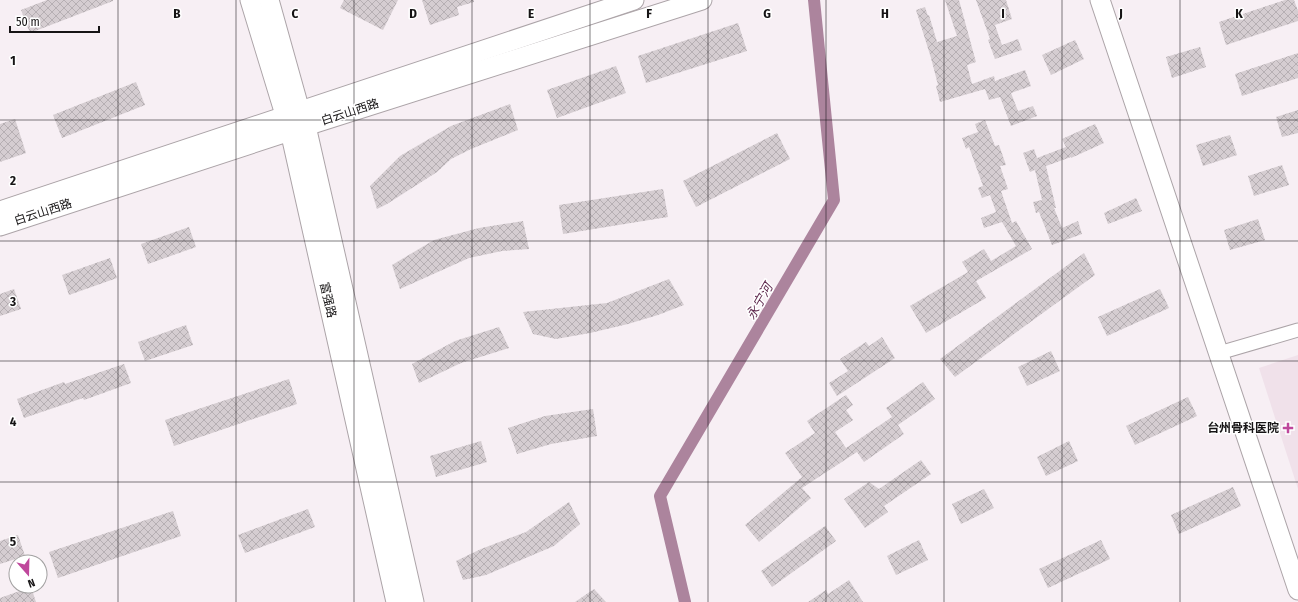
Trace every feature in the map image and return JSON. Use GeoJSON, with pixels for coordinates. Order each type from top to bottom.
{"type":"FeatureCollection","features":[{"type":"Feature","properties":{"kind":"main road","name":"富强路"},"geometry":{"type":"LineString","coordinates":[[250,0],[295,121],[414,602]]}},
{"type":"Feature","properties":{"kind":"main road","name":"富强路"},"geometry":{"type":"LineString","coordinates":[[269,0],[396,602]]}},
{"type":"Feature","properties":{"kind":"main road","name":"白云山西路"},"geometry":{"type":"LineString","coordinates":[[0,226],[634,0]]}},
{"type":"Feature","properties":{"kind":"main road","name":"白云山西路"},"geometry":{"type":"LineString","coordinates":[[0,212],[295,121],[702,0]]}},
{"type":"Feature","properties":{"kind":"main road"},"geometry":{"type":"LineString","coordinates":[[1100,0],[1298,560]]}},
{"type":"Feature","properties":{"kind":"main road"},"geometry":{"type":"LineString","coordinates":[[1114,0],[1298,590]]}},
{"type":"Feature","properties":{"kind":"street"},"geometry":{"type":"LineString","coordinates":[[1224,352],[1298,330]]}},
{"type":"Feature","properties":{"kind":"shaded area","name":"台州骨科医院"},"geometry":{"type":"Polygon","coordinates":[[[1298,355],[1298,489],[1259,368],[1298,355]]]}},
{"type":"Feature","properties":{"kind":"building"},"geometry":{"type":"Polygon","coordinates":[[[47,0],[113,1],[30,33],[21,10],[47,0]]]}},
{"type":"Feature","properties":{"kind":"building"},"geometry":{"type":"Polygon","coordinates":[[[344,0],[398,0],[383,30],[340,8],[344,0]]]}},
{"type":"Feature","properties":{"kind":"building"},"geometry":{"type":"Polygon","coordinates":[[[422,0],[474,0],[474,2],[457,7],[459,15],[430,25],[422,0]]]}},
{"type":"Feature","properties":{"kind":"building"},"geometry":{"type":"Polygon","coordinates":[[[945,0],[959,0],[976,62],[967,65],[972,84],[994,76],[995,81],[1025,70],[1031,86],[1011,93],[1018,111],[1033,106],[1037,116],[1011,126],[1000,97],[989,100],[985,89],[940,102],[936,86],[938,85],[931,58],[916,10],[925,7],[937,42],[957,36],[945,0]]]}},
{"type":"Feature","properties":{"kind":"building"},"geometry":{"type":"Polygon","coordinates":[[[976,0],[1006,0],[1012,19],[995,25],[1002,45],[1018,39],[1022,50],[995,59],[988,40],[990,39],[976,0]]]}},
{"type":"Feature","properties":{"kind":"building"},"geometry":{"type":"Polygon","coordinates":[[[1285,0],[1294,0],[1298,11],[1298,21],[1226,45],[1219,22],[1285,0]]]}},
{"type":"Feature","properties":{"kind":"building"},"geometry":{"type":"Polygon","coordinates":[[[738,23],[747,51],[646,83],[638,56],[738,23]]]}},
{"type":"Feature","properties":{"kind":"building"},"geometry":{"type":"Polygon","coordinates":[[[1075,40],[1084,59],[1051,75],[1042,55],[1075,40]]]}},
{"type":"Feature","properties":{"kind":"building"},"geometry":{"type":"Polygon","coordinates":[[[1200,47],[1206,67],[1172,78],[1166,57],[1200,47]]]}},
{"type":"Feature","properties":{"kind":"building"},"geometry":{"type":"Polygon","coordinates":[[[1298,53],[1298,78],[1242,96],[1235,74],[1298,53]]]}},
{"type":"Feature","properties":{"kind":"building"},"geometry":{"type":"Polygon","coordinates":[[[616,66],[626,93],[557,118],[547,90],[616,66]]]}},
{"type":"Feature","properties":{"kind":"building"},"geometry":{"type":"Polygon","coordinates":[[[136,82],[145,105],[62,138],[53,115],[136,82]]]}},
{"type":"Feature","properties":{"kind":"building"},"geometry":{"type":"Polygon","coordinates":[[[510,104],[518,130],[471,149],[451,159],[437,172],[377,209],[370,186],[400,156],[451,126],[510,104]]]}},
{"type":"Feature","properties":{"kind":"building"},"geometry":{"type":"Polygon","coordinates":[[[1298,110],[1298,133],[1282,137],[1276,117],[1298,110]]]}},
{"type":"Feature","properties":{"kind":"building"},"geometry":{"type":"Polygon","coordinates":[[[15,119],[26,153],[0,162],[0,124],[15,119]]]}},
{"type":"Feature","properties":{"kind":"building"},"geometry":{"type":"Polygon","coordinates":[[[985,120],[995,146],[999,145],[1006,165],[1000,166],[1008,189],[1001,191],[1012,223],[1016,221],[1032,249],[976,281],[986,298],[926,333],[910,306],[968,272],[962,262],[984,249],[991,261],[1016,246],[1002,222],[984,228],[981,218],[996,212],[990,195],[982,198],[978,188],[983,186],[969,147],[966,149],[962,138],[978,132],[975,124],[985,120]]]}},
{"type":"Feature","properties":{"kind":"building"},"geometry":{"type":"Polygon","coordinates":[[[1095,124],[1104,143],[1071,158],[1046,166],[1056,208],[1054,208],[1062,228],[1078,221],[1082,234],[1052,245],[1039,212],[1036,213],[1033,202],[1042,200],[1035,170],[1030,172],[1023,153],[1034,149],[1037,158],[1066,147],[1062,139],[1095,124]]]}},
{"type":"Feature","properties":{"kind":"building"},"geometry":{"type":"Polygon","coordinates":[[[777,133],[790,159],[696,207],[683,181],[777,133]]]}},
{"type":"Feature","properties":{"kind":"building"},"geometry":{"type":"Polygon","coordinates":[[[1230,135],[1237,155],[1203,166],[1196,145],[1230,135]]]}},
{"type":"Feature","properties":{"kind":"building"},"geometry":{"type":"Polygon","coordinates":[[[1282,165],[1289,185],[1254,196],[1248,176],[1282,165]]]}},
{"type":"Feature","properties":{"kind":"building"},"geometry":{"type":"Polygon","coordinates":[[[663,189],[668,217],[563,234],[559,205],[663,189]]]}},
{"type":"Feature","properties":{"kind":"building"},"geometry":{"type":"Polygon","coordinates":[[[1136,198],[1142,211],[1108,224],[1104,213],[1136,198]]]}},
{"type":"Feature","properties":{"kind":"building"},"geometry":{"type":"Polygon","coordinates":[[[1258,219],[1265,240],[1230,250],[1224,230],[1258,219]]]}},
{"type":"Feature","properties":{"kind":"building"},"geometry":{"type":"Polygon","coordinates":[[[523,221],[529,249],[502,251],[469,258],[400,289],[392,265],[434,240],[479,228],[523,221]]]}},
{"type":"Feature","properties":{"kind":"building"},"geometry":{"type":"Polygon","coordinates":[[[189,227],[196,247],[148,264],[141,244],[189,227]]]}},
{"type":"Feature","properties":{"kind":"building"},"geometry":{"type":"Polygon","coordinates":[[[1084,253],[1095,275],[955,377],[940,359],[1084,253]]]}},
{"type":"Feature","properties":{"kind":"building"},"geometry":{"type":"Polygon","coordinates":[[[110,258],[117,278],[69,295],[62,275],[110,258]]]}},
{"type":"Feature","properties":{"kind":"building"},"geometry":{"type":"Polygon","coordinates":[[[669,279],[684,305],[628,324],[590,333],[556,339],[533,334],[523,312],[607,303],[669,279]]]}},
{"type":"Feature","properties":{"kind":"building"},"geometry":{"type":"Polygon","coordinates":[[[14,289],[21,309],[0,316],[0,294],[14,289]]]}},
{"type":"Feature","properties":{"kind":"building"},"geometry":{"type":"Polygon","coordinates":[[[1160,289],[1169,308],[1107,336],[1098,317],[1160,289]]]}},
{"type":"Feature","properties":{"kind":"building"},"geometry":{"type":"Polygon","coordinates":[[[186,325],[193,345],[145,361],[138,342],[186,325]]]}},
{"type":"Feature","properties":{"kind":"building"},"geometry":{"type":"Polygon","coordinates":[[[499,327],[509,348],[461,363],[419,383],[412,364],[455,341],[499,327]]]}},
{"type":"Feature","properties":{"kind":"building"},"geometry":{"type":"Polygon","coordinates":[[[882,337],[895,358],[837,396],[829,383],[848,371],[840,359],[866,342],[869,346],[882,337]]]}},
{"type":"Feature","properties":{"kind":"building"},"geometry":{"type":"Polygon","coordinates":[[[1051,351],[1060,371],[1027,386],[1018,367],[1051,351]]]}},
{"type":"Feature","properties":{"kind":"building"},"geometry":{"type":"Polygon","coordinates":[[[124,364],[131,383],[84,400],[83,398],[24,418],[17,399],[64,382],[65,384],[124,364]]]}},
{"type":"Feature","properties":{"kind":"building"},"geometry":{"type":"Polygon","coordinates":[[[289,379],[297,404],[174,446],[165,420],[289,379]]]}},
{"type":"Feature","properties":{"kind":"building"},"geometry":{"type":"Polygon","coordinates":[[[923,382],[935,399],[898,425],[904,434],[864,462],[857,452],[802,488],[811,498],[759,542],[745,525],[802,477],[785,453],[815,433],[807,421],[846,395],[853,405],[846,410],[853,420],[835,432],[846,448],[892,417],[886,408],[923,382]]]}},
{"type":"Feature","properties":{"kind":"building"},"geometry":{"type":"Polygon","coordinates":[[[1188,397],[1197,416],[1135,445],[1126,426],[1188,397]]]}},
{"type":"Feature","properties":{"kind":"building"},"geometry":{"type":"Polygon","coordinates":[[[593,409],[597,436],[551,444],[517,454],[508,428],[545,416],[593,409]]]}},
{"type":"Feature","properties":{"kind":"building"},"geometry":{"type":"Polygon","coordinates":[[[481,441],[487,462],[436,477],[430,456],[481,441]]]}},
{"type":"Feature","properties":{"kind":"building"},"geometry":{"type":"Polygon","coordinates":[[[1069,441],[1078,461],[1046,476],[1037,457],[1069,441]]]}},
{"type":"Feature","properties":{"kind":"building"},"geometry":{"type":"Polygon","coordinates":[[[921,460],[931,474],[884,506],[888,512],[865,528],[844,499],[869,482],[879,489],[921,460]]]}},
{"type":"Feature","properties":{"kind":"building"},"geometry":{"type":"Polygon","coordinates":[[[1233,487],[1241,506],[1179,534],[1171,515],[1233,487]]]}},
{"type":"Feature","properties":{"kind":"building"},"geometry":{"type":"Polygon","coordinates":[[[984,489],[994,508],[961,524],[952,504],[984,489]]]}},
{"type":"Feature","properties":{"kind":"building"},"geometry":{"type":"Polygon","coordinates":[[[569,502],[580,524],[554,546],[486,575],[463,580],[456,561],[481,549],[526,532],[569,502]]]}},
{"type":"Feature","properties":{"kind":"building"},"geometry":{"type":"Polygon","coordinates":[[[308,509],[315,527],[245,553],[238,535],[308,509]]]}},
{"type":"Feature","properties":{"kind":"building"},"geometry":{"type":"Polygon","coordinates":[[[173,511],[181,536],[58,578],[49,552],[173,511]]]}},
{"type":"Feature","properties":{"kind":"building"},"geometry":{"type":"Polygon","coordinates":[[[825,526],[836,541],[772,587],[761,571],[825,526]]]}},
{"type":"Feature","properties":{"kind":"building"},"geometry":{"type":"Polygon","coordinates":[[[18,535],[24,554],[8,554],[8,561],[0,564],[0,541],[18,535]]]}},
{"type":"Feature","properties":{"kind":"building"},"geometry":{"type":"Polygon","coordinates":[[[919,540],[928,560],[896,575],[887,556],[919,540]]]}},
{"type":"Feature","properties":{"kind":"building"},"geometry":{"type":"Polygon","coordinates":[[[1101,540],[1110,559],[1048,588],[1039,569],[1101,540]]]}},
{"type":"Feature","properties":{"kind":"building"},"geometry":{"type":"Polygon","coordinates":[[[849,580],[863,602],[808,602],[826,590],[828,594],[849,580]]]}},
{"type":"Feature","properties":{"kind":"building"},"geometry":{"type":"Polygon","coordinates":[[[594,589],[606,602],[575,602],[594,589]]]}},
{"type":"Feature","properties":{"kind":"building"},"geometry":{"type":"Polygon","coordinates":[[[11,594],[33,594],[36,602],[0,602],[0,598],[11,594]]]}},
{"type":"Feature","properties":{"kind":"waterway","name":"永宁河"},"geometry":{"type":"LineString","coordinates":[[685,602],[660,496],[834,200],[814,0]]}},
{"type":"Feature","properties":{"kind":"place","name":"台州骨科医院"},"geometry":{"type":"Point","coordinates":[1288,428]}}]}
